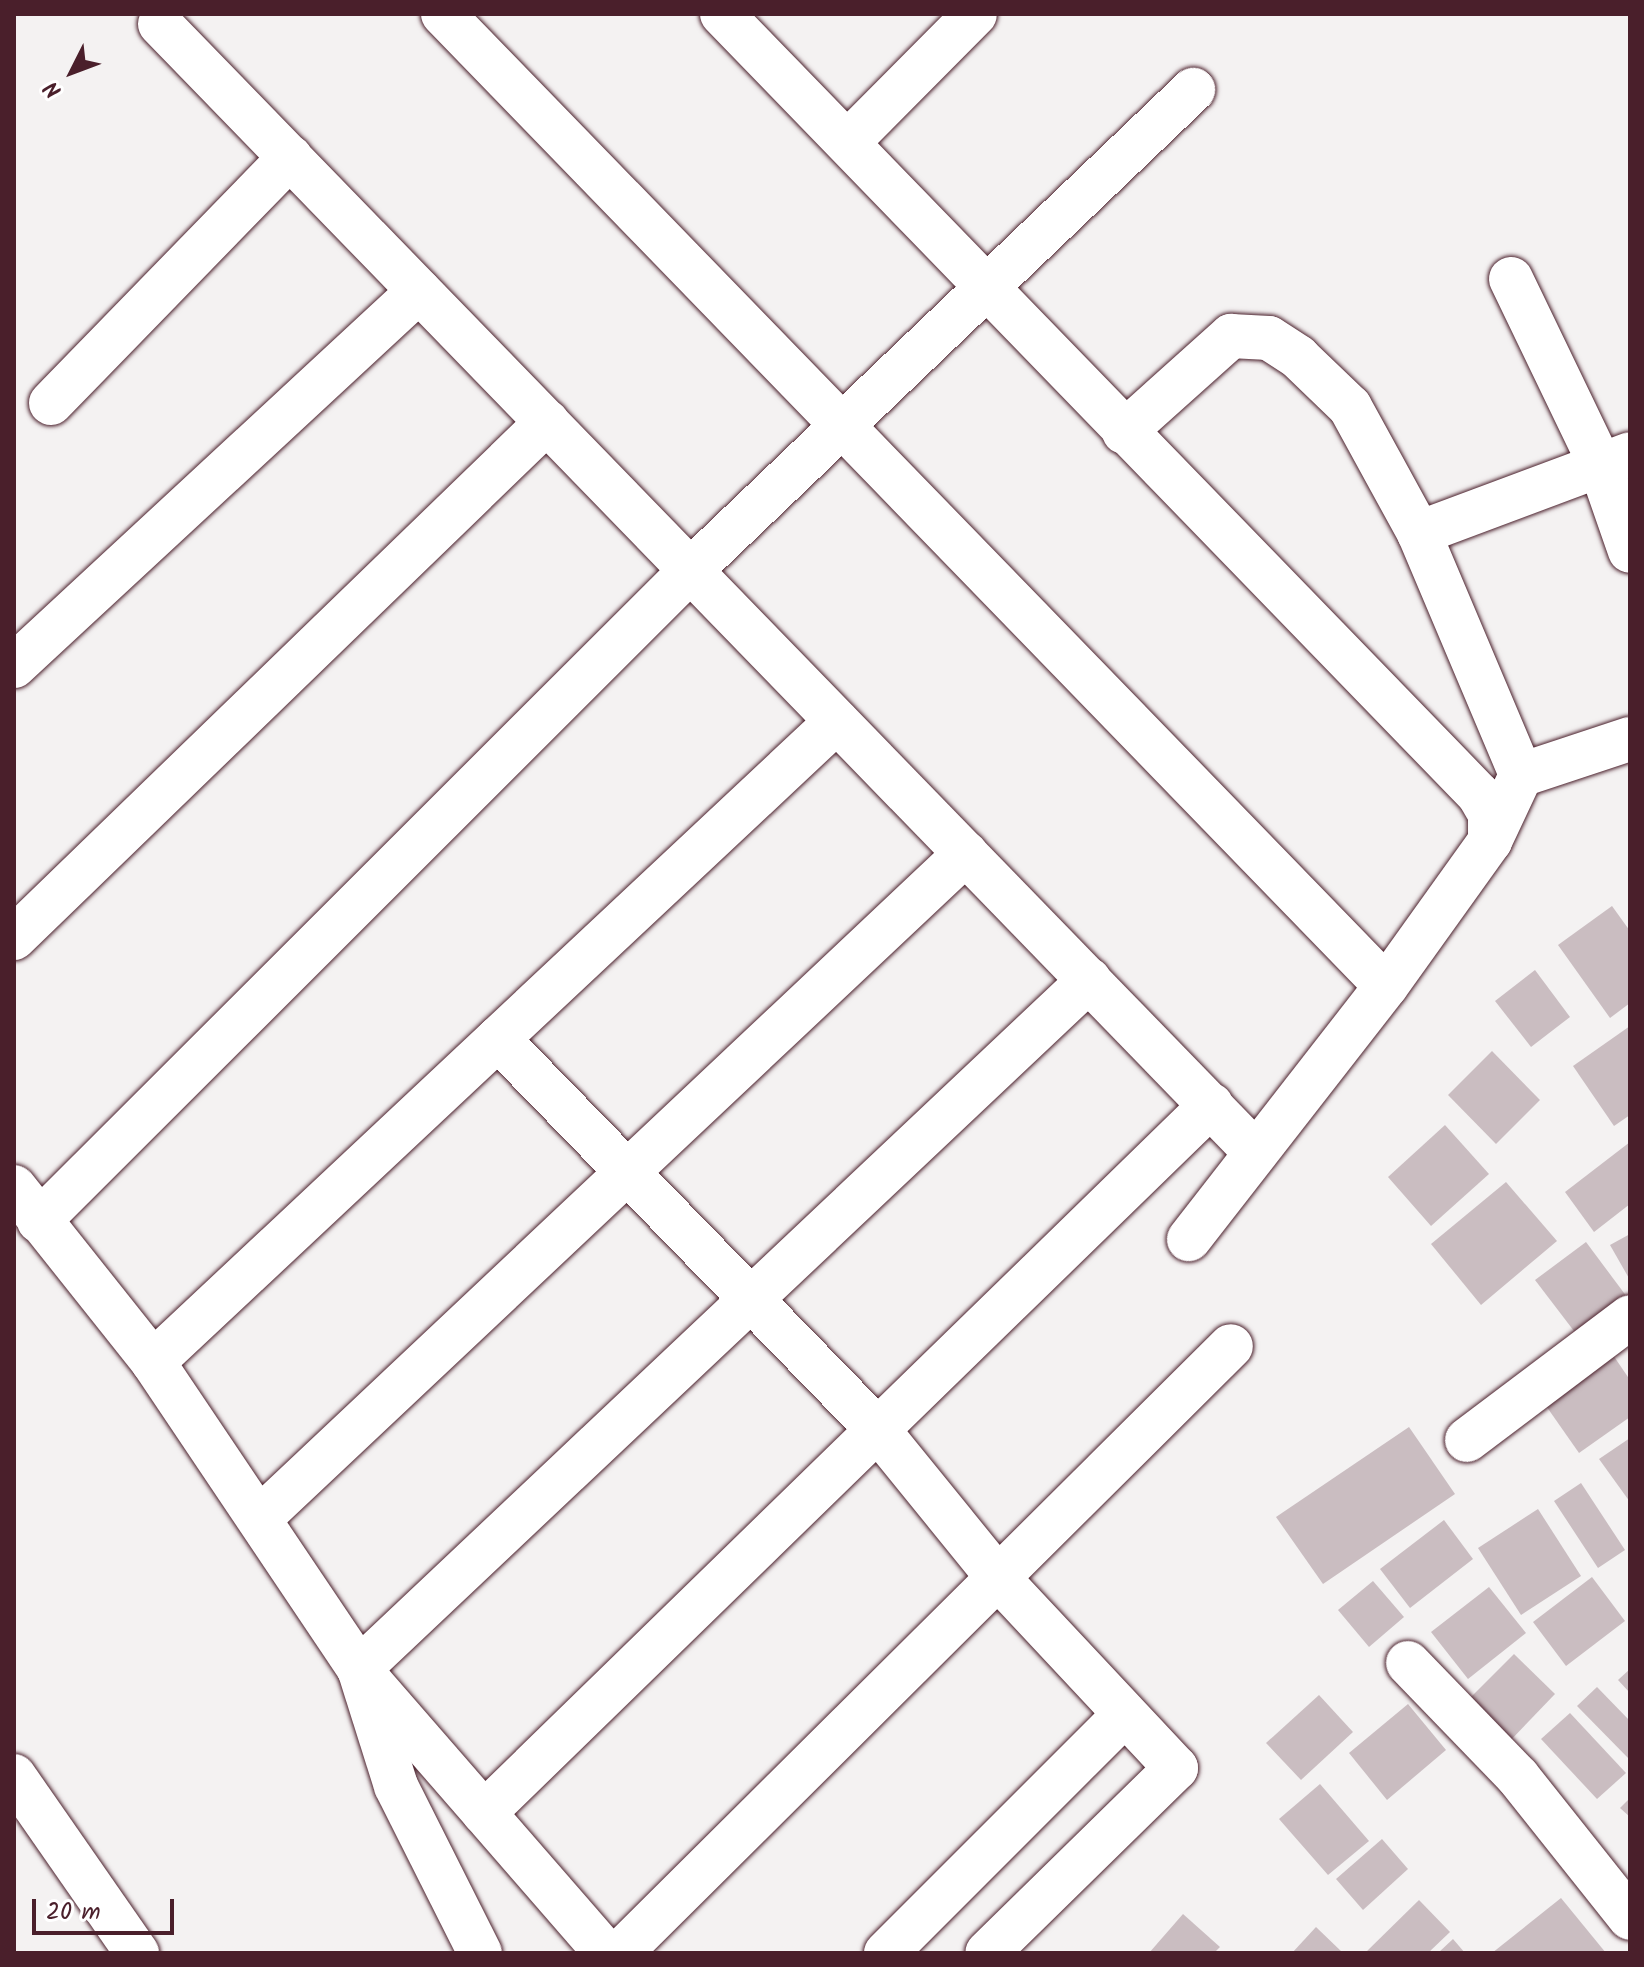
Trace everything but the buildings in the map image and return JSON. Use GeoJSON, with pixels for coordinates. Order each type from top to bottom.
{"type":"FeatureCollection","features":[{"type":"Feature","properties":{"kind":"street"},"geometry":{"type":"LineString","coordinates":[[443,14],[1386,986]]}},
{"type":"Feature","properties":{"kind":"street"},"geometry":{"type":"LineString","coordinates":[[722,14],[1479,795],[1490,814],[1490,841]]}},
{"type":"Feature","properties":{"kind":"street"},"geometry":{"type":"LineString","coordinates":[[848,142],[975,14]]}},
{"type":"Feature","properties":{"kind":"street"},"geometry":{"type":"LineString","coordinates":[[160,24],[1256,1153]]}},
{"type":"Feature","properties":{"kind":"street"},"geometry":{"type":"LineString","coordinates":[[39,1221],[691,570],[1193,90]]}},
{"type":"Feature","properties":{"kind":"street"},"geometry":{"type":"LineString","coordinates":[[51,403],[290,157]]}},
{"type":"Feature","properties":{"kind":"street"},"geometry":{"type":"LineString","coordinates":[[1511,279],[1614,458],[1630,551]]}},
{"type":"Feature","properties":{"kind":"street"},"geometry":{"type":"LineString","coordinates":[[14,666],[419,291]]}},
{"type":"Feature","properties":{"kind":"street"},"geometry":{"type":"LineString","coordinates":[[1124,432],[1216,345],[1248,333],[1269,338],[1298,357],[1350,407],[1419,533],[1521,775]]}},
{"type":"Feature","properties":{"kind":"street"},"geometry":{"type":"LineString","coordinates":[[14,938],[547,422]]}},
{"type":"Feature","properties":{"kind":"street"},"geometry":{"type":"LineString","coordinates":[[1419,533],[1614,458]]}},
{"type":"Feature","properties":{"kind":"street"},"geometry":{"type":"LineString","coordinates":[[153,1362],[837,721]]}},
{"type":"Feature","properties":{"kind":"street"},"geometry":{"type":"LineString","coordinates":[[1189,1239],[1386,986],[1490,841],[1521,775],[1630,739]]}},
{"type":"Feature","properties":{"kind":"street"},"geometry":{"type":"LineString","coordinates":[[261,1517],[966,853]]}},
{"type":"Feature","properties":{"kind":"street"},"geometry":{"type":"LineString","coordinates":[[359,1669],[1089,980]]}},
{"type":"Feature","properties":{"kind":"street"},"geometry":{"type":"LineString","coordinates":[[498,1039],[878,1430],[999,1579],[1176,1768],[987,1953]]}},
{"type":"Feature","properties":{"kind":"street"},"geometry":{"type":"LineString","coordinates":[[484,1813],[1211,1105]]}},
{"type":"Feature","properties":{"kind":"street"},"geometry":{"type":"LineString","coordinates":[[14,1187],[153,1362],[261,1517],[359,1669],[606,1953]]}},
{"type":"Feature","properties":{"kind":"street"},"geometry":{"type":"LineString","coordinates":[[1467,1440],[1630,1317]]}},
{"type":"Feature","properties":{"kind":"street"},"geometry":{"type":"LineString","coordinates":[[620,1953],[1231,1346]]}},
{"type":"Feature","properties":{"kind":"street"},"geometry":{"type":"LineString","coordinates":[[1408,1663],[1518,1777],[1630,1918]]}},
{"type":"Feature","properties":{"kind":"street"},"geometry":{"type":"LineString","coordinates":[[359,1669],[396,1786],[480,1953]]}},
{"type":"Feature","properties":{"kind":"street"},"geometry":{"type":"LineString","coordinates":[[886,1953],[1124,1715]]}},
{"type":"Feature","properties":{"kind":"street"},"geometry":{"type":"LineString","coordinates":[[14,1776],[137,1953]]}}]}
